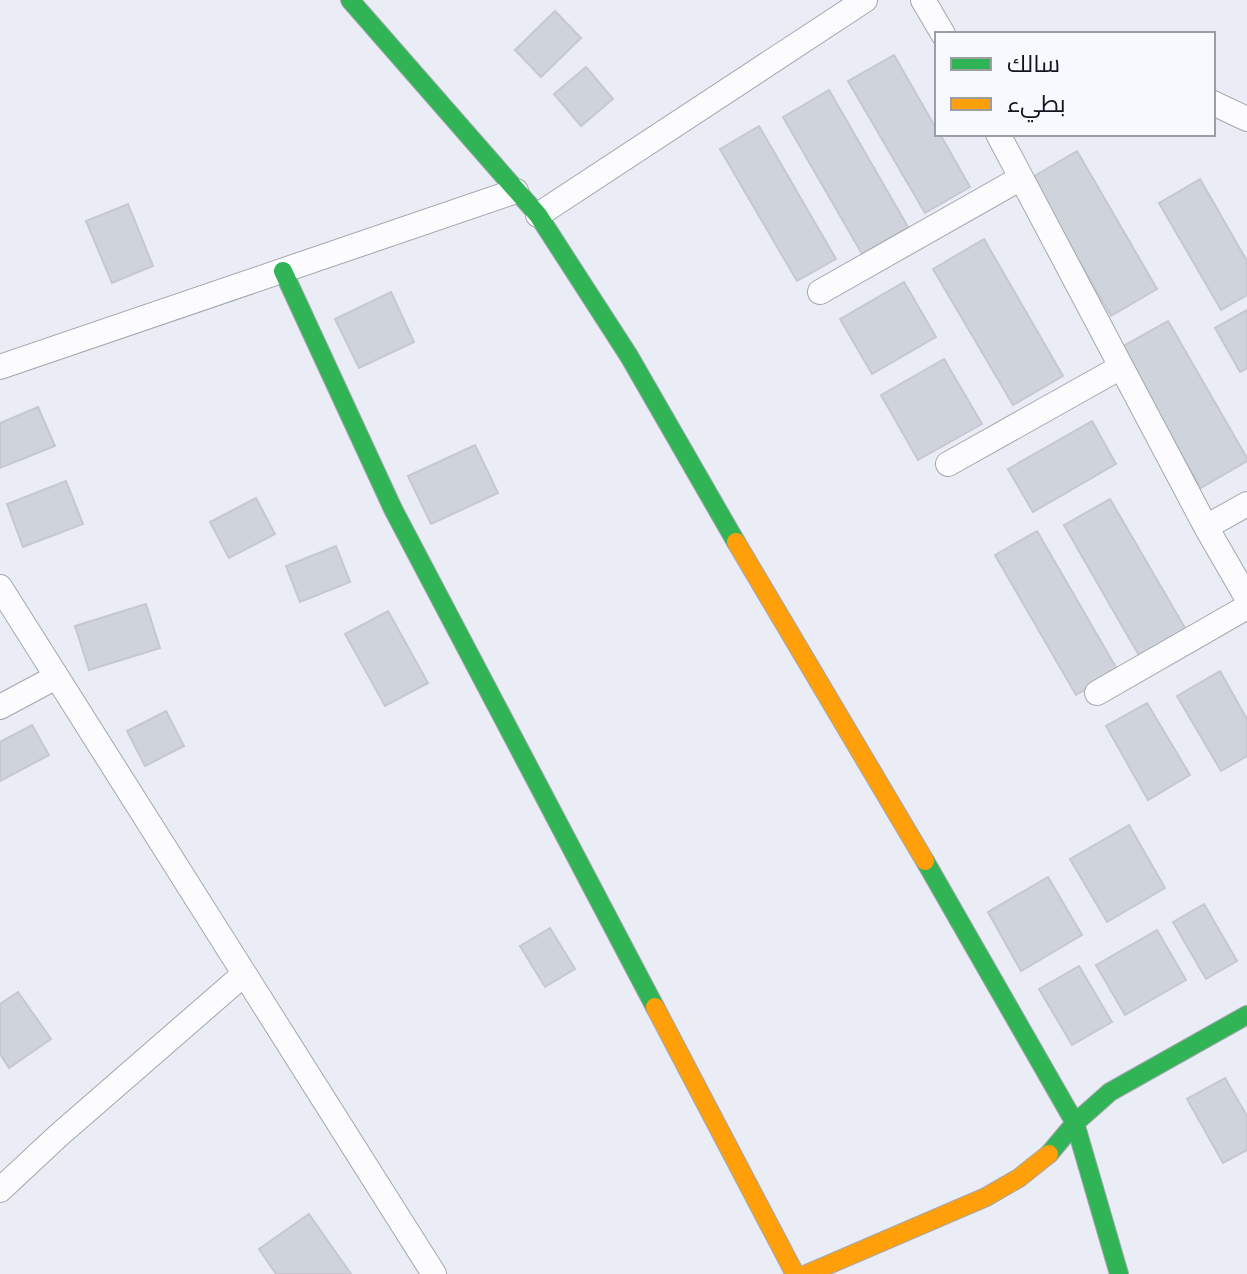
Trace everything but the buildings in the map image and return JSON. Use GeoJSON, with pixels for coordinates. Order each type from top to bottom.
{"type":"FeatureCollection","features":[{"type":"Feature","properties":{"kind":"street"},"geometry":{"type":"LineString","coordinates":[[350,0],[538,215],[629,356],[759,583],[980,954],[1075,1123],[1119,1274]]}},
{"type":"Feature","properties":{"kind":"street"},"geometry":{"type":"LineString","coordinates":[[538,215],[865,0]]}},
{"type":"Feature","properties":{"kind":"street"},"geometry":{"type":"LineString","coordinates":[[923,0],[942,32]]}},
{"type":"Feature","properties":{"kind":"street"},"geometry":{"type":"LineString","coordinates":[[1215,104],[1247,119]]}},
{"type":"Feature","properties":{"kind":"street"},"geometry":{"type":"LineString","coordinates":[[999,136],[1206,527],[1247,598]]}},
{"type":"Feature","properties":{"kind":"street"},"geometry":{"type":"LineString","coordinates":[[820,292],[1021,178]]}},
{"type":"Feature","properties":{"kind":"street"},"geometry":{"type":"LineString","coordinates":[[0,367],[516,191]]}},
{"type":"Feature","properties":{"kind":"street"},"geometry":{"type":"LineString","coordinates":[[283,271],[393,509],[795,1274]]}},
{"type":"Feature","properties":{"kind":"street"},"geometry":{"type":"LineString","coordinates":[[948,464],[1121,367]]}},
{"type":"Feature","properties":{"kind":"street"},"geometry":{"type":"LineString","coordinates":[[1206,527],[1247,504]]}},
{"type":"Feature","properties":{"kind":"street"},"geometry":{"type":"LineString","coordinates":[[0,587],[434,1274]]}},
{"type":"Feature","properties":{"kind":"street"},"geometry":{"type":"LineString","coordinates":[[1097,693],[1247,607]]}},
{"type":"Feature","properties":{"kind":"street"},"geometry":{"type":"LineString","coordinates":[[0,707],[56,677]]}},
{"type":"Feature","properties":{"kind":"street"},"geometry":{"type":"LineString","coordinates":[[0,1190],[243,975]]}},
{"type":"Feature","properties":{"kind":"street"},"geometry":{"type":"LineString","coordinates":[[807,1274],[986,1197],[1019,1178],[1046,1157],[1075,1123],[1110,1092],[1247,1015]]}},
{"type":"Feature","properties":{"kind":"traffic: fast"},"geometry":{"type":"LineString","coordinates":[[350,0],[538,215],[629,356],[736,542]]}},
{"type":"Feature","properties":{"kind":"traffic: fast"},"geometry":{"type":"LineString","coordinates":[[283,271],[393,509],[655,1007]]}},
{"type":"Feature","properties":{"kind":"traffic: fast"},"geometry":{"type":"LineString","coordinates":[[925,861],[1075,1123],[1119,1274]]}},
{"type":"Feature","properties":{"kind":"traffic: fast"},"geometry":{"type":"LineString","coordinates":[[1049,1154],[1075,1123],[1110,1092],[1247,1015]]}},
{"type":"Feature","properties":{"kind":"traffic: slow"},"geometry":{"type":"LineString","coordinates":[[736,542],[925,861]]}},
{"type":"Feature","properties":{"kind":"traffic: slow"},"geometry":{"type":"LineString","coordinates":[[655,1007],[795,1274]]}},
{"type":"Feature","properties":{"kind":"traffic: slow"},"geometry":{"type":"LineString","coordinates":[[807,1274],[986,1197],[1019,1178],[1049,1154]]}}]}
